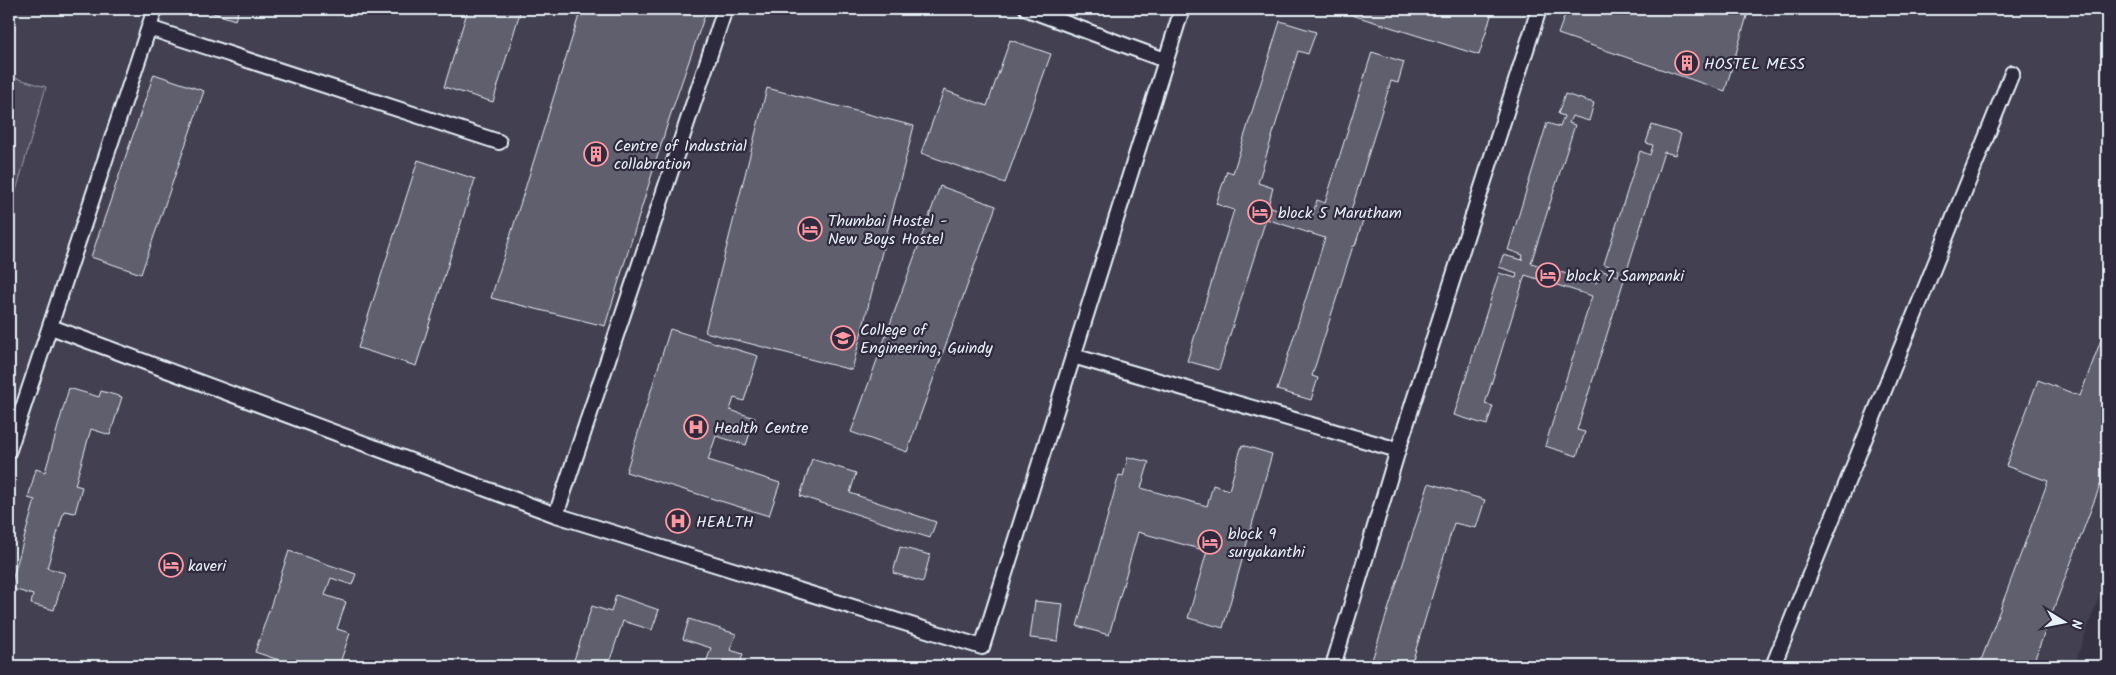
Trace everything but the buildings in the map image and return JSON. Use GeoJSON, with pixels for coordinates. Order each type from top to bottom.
{"type":"FeatureCollection","features":[{"type":"Feature","properties":{"kind":"lane"},"geometry":{"type":"LineString","coordinates":[[9,450],[155,9]]}},
{"type":"Feature","properties":{"kind":"lane"},"geometry":{"type":"LineString","coordinates":[[556,515],[725,9]]}},
{"type":"Feature","properties":{"kind":"lane"},"geometry":{"type":"LineString","coordinates":[[1027,9],[1165,60]]}},
{"type":"Feature","properties":{"kind":"lane"},"geometry":{"type":"LineString","coordinates":[[51,327],[556,515],[982,648],[1182,9]]}},
{"type":"Feature","properties":{"kind":"lane"},"geometry":{"type":"LineString","coordinates":[[1333,666],[1398,450],[1539,9]]}},
{"type":"Feature","properties":{"kind":"lane"},"geometry":{"type":"LineString","coordinates":[[149,28],[499,142]]}},
{"type":"Feature","properties":{"kind":"lane"},"geometry":{"type":"LineString","coordinates":[[1773,666],[2012,73]]}},
{"type":"Feature","properties":{"kind":"lane"},"geometry":{"type":"LineString","coordinates":[[1072,356],[1398,450]]}},
{"type":"Feature","properties":{"kind":"shaded area","name":"College of Engineering, Guindy"},"geometry":{"type":"Polygon","coordinates":[[[9,9],[2107,9],[2107,574],[2074,666],[9,666],[9,9]]]}},
{"type":"Feature","properties":{"kind":"shaded area"},"geometry":{"type":"Polygon","coordinates":[[[9,76],[46,87],[9,215],[9,76]]]}},
{"type":"Feature","properties":{"kind":"place","name":"HOSTEL MESS"},"geometry":{"type":"Point","coordinates":[1687,63]}},
{"type":"Feature","properties":{"kind":"place","name":"Centre of Industrial collabration"},"geometry":{"type":"Point","coordinates":[596,154]}},
{"type":"Feature","properties":{"kind":"place","name":"block 5 Marutham"},"geometry":{"type":"Point","coordinates":[1260,212]}},
{"type":"Feature","properties":{"kind":"place","name":"Thumbai Hostel - New Boys Hostel"},"geometry":{"type":"Point","coordinates":[810,229]}},
{"type":"Feature","properties":{"kind":"place","name":"block 7 Sampanki"},"geometry":{"type":"Point","coordinates":[1548,275]}},
{"type":"Feature","properties":{"kind":"place","name":"College of Engineering, Guindy"},"geometry":{"type":"Point","coordinates":[843,338]}},
{"type":"Feature","properties":{"kind":"place","name":"Health Centre"},"geometry":{"type":"Point","coordinates":[696,427]}},
{"type":"Feature","properties":{"kind":"place","name":"HEALTH"},"geometry":{"type":"Point","coordinates":[678,521]}},
{"type":"Feature","properties":{"kind":"place","name":"block 9 suryakanthi"},"geometry":{"type":"Point","coordinates":[1210,542]}},
{"type":"Feature","properties":{"kind":"place","name":"kaveri"},"geometry":{"type":"Point","coordinates":[171,565]}}]}
